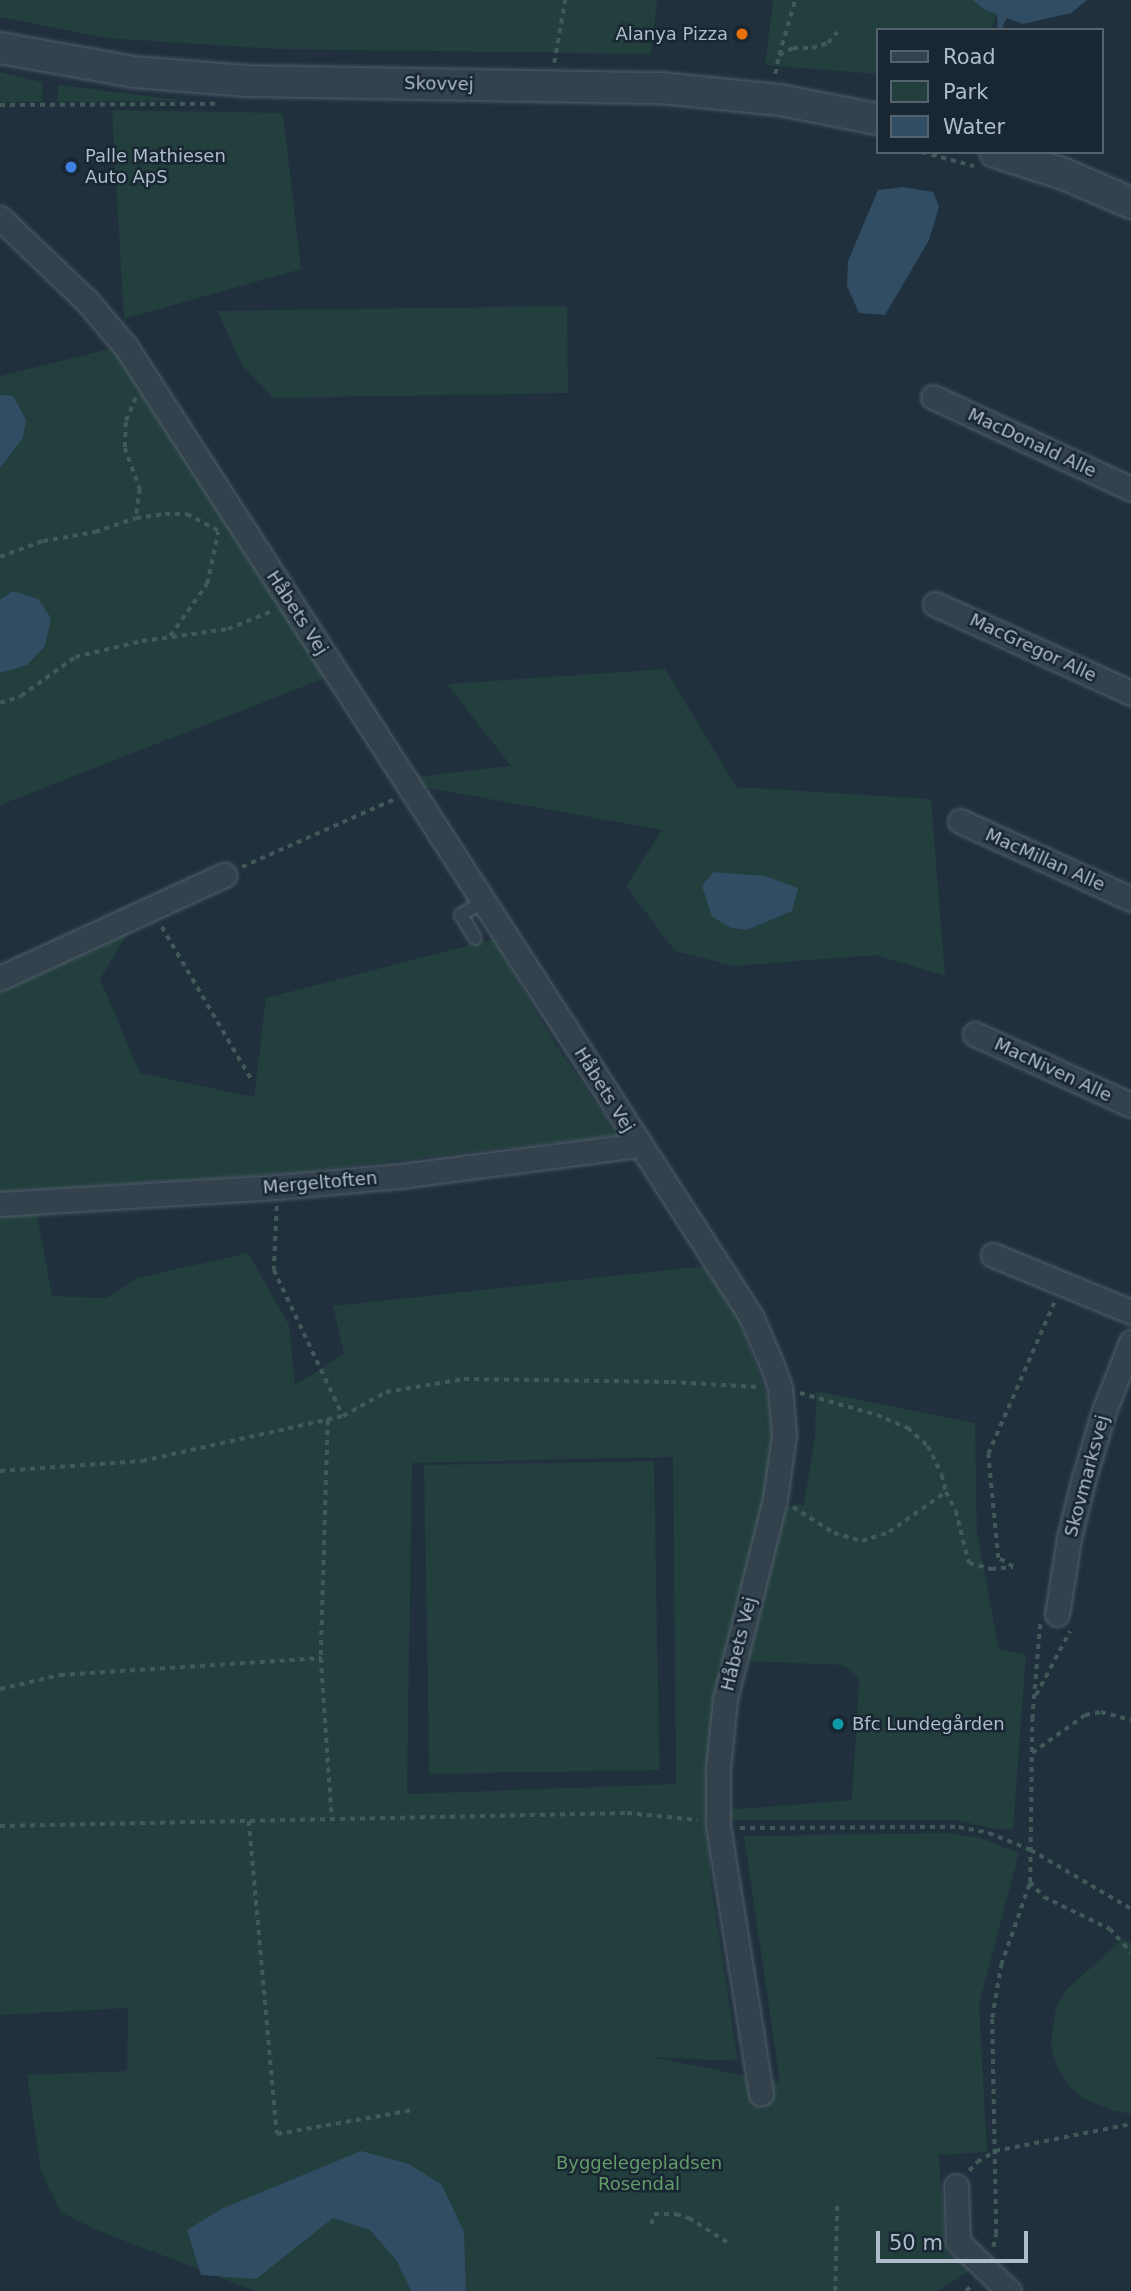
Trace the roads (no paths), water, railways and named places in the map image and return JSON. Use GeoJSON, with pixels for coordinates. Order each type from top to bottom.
{"type":"FeatureCollection","features":[{"type":"Feature","properties":{"kind":"street","name":"Skovvej"},"geometry":{"type":"LineString","coordinates":[[0,48],[134,72],[247,81],[661,88],[769,99],[876,119]]}},
{"type":"Feature","properties":{"kind":"street"},"geometry":{"type":"LineString","coordinates":[[1001,154],[1064,174],[1131,203]]}},
{"type":"Feature","properties":{"kind":"street","name":"Håbets Vej"},"geometry":{"type":"LineString","coordinates":[[0,218],[87,301],[127,347],[638,1145],[751,1316],[780,1388],[784,1435],[775,1499],[725,1700],[719,1769],[718,1825],[761,2094]]}},
{"type":"Feature","properties":{"kind":"street","name":"MacDonald Alle"},"geometry":{"type":"LineString","coordinates":[[933,397],[1131,489]]}},
{"type":"Feature","properties":{"kind":"street","name":"MacGregor Alle"},"geometry":{"type":"LineString","coordinates":[[935,604],[1131,693]]}},
{"type":"Feature","properties":{"kind":"street","name":"MacMillan Alle"},"geometry":{"type":"LineString","coordinates":[[960,821],[1131,899]]}},
{"type":"Feature","properties":{"kind":"street"},"geometry":{"type":"LineString","coordinates":[[0,978],[224,874]]}},
{"type":"Feature","properties":{"kind":"street","name":"MacNiven Alle"},"geometry":{"type":"LineString","coordinates":[[975,1034],[1131,1105]]}},
{"type":"Feature","properties":{"kind":"street","name":"Mergeltoften"},"geometry":{"type":"LineString","coordinates":[[0,1204],[277,1187],[400,1175],[638,1145]]}},
{"type":"Feature","properties":{"kind":"street"},"geometry":{"type":"LineString","coordinates":[[993,1255],[1131,1312]]}},
{"type":"Feature","properties":{"kind":"street","name":"Skovmarksvej"},"geometry":{"type":"LineString","coordinates":[[1057,1614],[1069,1538],[1084,1478],[1104,1411],[1131,1342]]}},
{"type":"Feature","properties":{"kind":"street"},"geometry":{"type":"LineString","coordinates":[[957,2186],[958,2242],[1009,2291]]}},
{"type":"Feature","properties":{"kind":"lane"},"geometry":{"type":"LineString","coordinates":[[475,938],[461,915],[483,901]]}},
{"type":"Feature","properties":{"kind":"water"},"geometry":{"type":"Polygon","coordinates":[[[973,0],[1087,0],[1071,13],[1023,24],[1007,18],[1002,28],[998,28],[997,14],[985,10],[973,0]]]}},
{"type":"Feature","properties":{"kind":"water"},"geometry":{"type":"Polygon","coordinates":[[[903,187],[933,192],[939,207],[929,240],[885,315],[859,313],[847,286],[848,261],[878,190],[903,187]]]}},
{"type":"Feature","properties":{"kind":"water"},"geometry":{"type":"Polygon","coordinates":[[[0,395],[13,396],[26,420],[23,438],[0,468],[0,395]]]}},
{"type":"Feature","properties":{"kind":"water"},"geometry":{"type":"Polygon","coordinates":[[[13,591],[38,599],[51,618],[45,646],[27,665],[0,673],[0,600],[13,591]]]}},
{"type":"Feature","properties":{"kind":"water"},"geometry":{"type":"Polygon","coordinates":[[[713,872],[765,876],[798,888],[792,911],[747,930],[732,928],[712,917],[702,886],[713,872]]]}},
{"type":"Feature","properties":{"kind":"water"},"geometry":{"type":"Polygon","coordinates":[[[361,2151],[409,2164],[442,2185],[464,2232],[466,2291],[411,2291],[397,2261],[370,2230],[333,2218],[256,2279],[201,2275],[187,2230],[221,2209],[361,2151]]]}},
{"type":"Feature","properties":{"kind":"place","name":"Alanya Pizza"},"geometry":{"type":"Point","coordinates":[742,34]}},
{"type":"Feature","properties":{"kind":"place","name":"Palle Mathiesen Auto ApS"},"geometry":{"type":"Point","coordinates":[71,167]}},
{"type":"Feature","properties":{"kind":"place","name":"Bfc Lundegården"},"geometry":{"type":"Point","coordinates":[838,1724]}},
{"type":"Feature","properties":{"kind":"park label","name":"Byggelegepladsen Rosendal"},"geometry":{"type":"Point","coordinates":[639,2174]}}]}
